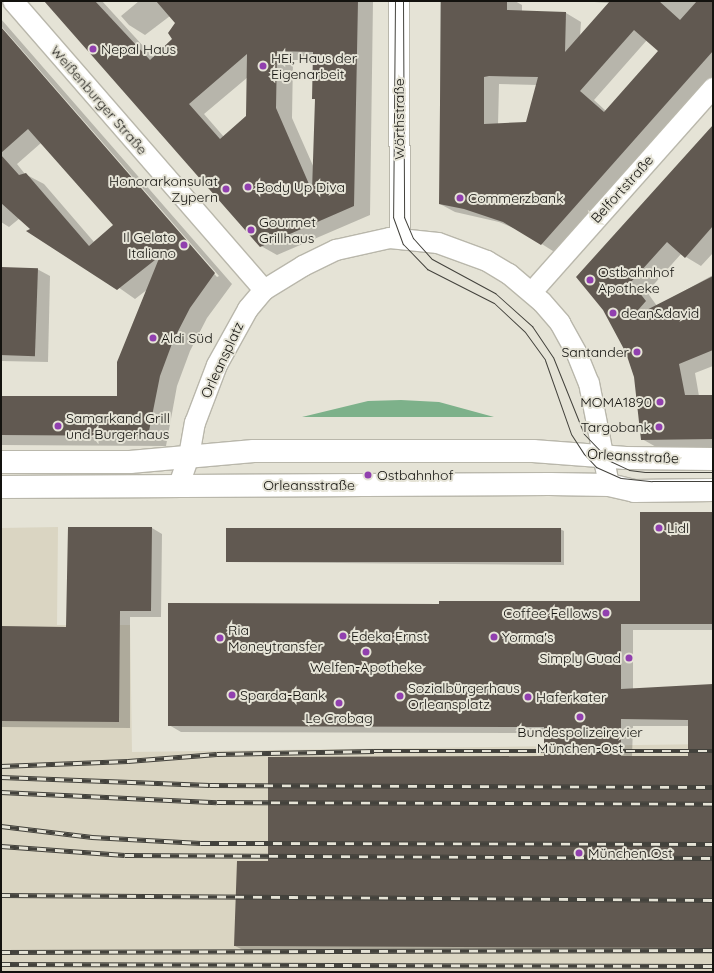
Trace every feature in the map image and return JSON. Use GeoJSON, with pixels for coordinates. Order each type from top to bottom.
{"type":"FeatureCollection","features":[{"type":"Feature","properties":{"kind":"main road","name":"Orleansstraße"},"geometry":{"type":"LineString","coordinates":[[1,462],[130,462],[254,451],[533,451],[604,456],[713,459]]}},
{"type":"Feature","properties":{"kind":"main road","name":"Orleansstraße"},"geometry":{"type":"LineString","coordinates":[[1,487],[179,485],[609,485],[634,491],[713,490]]}},
{"type":"Feature","properties":{"kind":"street","name":"Weißenburger Straße"},"geometry":{"type":"LineString","coordinates":[[12,1],[264,290]]}},
{"type":"Feature","properties":{"kind":"street","name":"Wörthstraße"},"geometry":{"type":"LineString","coordinates":[[398,1],[400,238]]}},
{"type":"Feature","properties":{"kind":"street","name":"Belfortstraße"},"geometry":{"type":"LineString","coordinates":[[532,292],[713,88]]}},
{"type":"Feature","properties":{"kind":"street","name":"Orleansplatz"},"geometry":{"type":"LineString","coordinates":[[179,485],[189,456],[195,423],[217,365],[235,328],[264,290],[284,276],[336,250],[379,239],[400,238],[431,241],[458,248],[488,260],[532,292],[560,323],[578,354],[589,383],[597,434],[604,456],[609,485]]}},
{"type":"Feature","properties":{"kind":"shaded area"},"geometry":{"type":"Polygon","coordinates":[[[401,400],[439,402],[494,417],[302,417],[368,401],[401,400]]]}},
{"type":"Feature","properties":{"kind":"shaded area"},"geometry":{"type":"Polygon","coordinates":[[[58,527],[57,625],[130,625],[132,752],[713,744],[713,972],[1,972],[1,528],[58,527]]]}},
{"type":"Feature","properties":{"kind":"building"},"geometry":{"type":"Polygon","coordinates":[[[44,1],[95,1],[150,60],[172,39],[168,33],[175,23],[156,1],[358,1],[354,206],[260,247],[44,1]],[[277,51],[276,108],[312,191],[315,99],[312,99],[313,52],[277,51]],[[247,54],[189,104],[220,139],[246,116],[247,54]]]}},
{"type":"Feature","properties":{"kind":"building"},"geometry":{"type":"Polygon","coordinates":[[[441,1],[507,1],[507,10],[566,12],[565,52],[610,1],[659,1],[680,20],[697,1],[713,1],[713,51],[541,245],[503,222],[464,209],[439,204],[441,1]],[[634,30],[580,91],[604,112],[658,51],[634,30]],[[484,77],[484,124],[526,122],[538,77],[484,77]]]}},
{"type":"Feature","properties":{"kind":"building"},"geometry":{"type":"Polygon","coordinates":[[[1,27],[215,273],[190,308],[173,341],[160,376],[148,436],[1,435],[1,396],[117,396],[117,362],[160,256],[117,290],[26,231],[30,229],[1,203],[1,155],[19,175],[26,173],[89,246],[113,225],[28,129],[1,153],[1,27]]]}},
{"type":"Feature","properties":{"kind":"building"},"geometry":{"type":"Polygon","coordinates":[[[713,125],[713,226],[685,258],[667,242],[631,282],[646,301],[631,318],[713,276],[713,350],[679,364],[685,395],[713,395],[713,439],[641,440],[634,377],[626,353],[603,310],[576,277],[713,125]]]}},
{"type":"Feature","properties":{"kind":"building"},"geometry":{"type":"Polygon","coordinates":[[[1,267],[38,268],[35,356],[1,355],[1,267]]]}},
{"type":"Feature","properties":{"kind":"building"},"geometry":{"type":"Polygon","coordinates":[[[640,512],[713,512],[713,624],[621,624],[621,689],[713,684],[713,948],[234,946],[237,861],[268,861],[268,757],[544,756],[544,727],[168,726],[168,603],[439,604],[439,601],[640,601],[640,512]],[[621,719],[621,756],[688,756],[688,720],[621,719]]]}},
{"type":"Feature","properties":{"kind":"building"},"geometry":{"type":"Polygon","coordinates":[[[68,527],[152,527],[151,611],[120,611],[119,722],[1,721],[1,626],[66,627],[68,527]]]}},
{"type":"Feature","properties":{"kind":"building"},"geometry":{"type":"Polygon","coordinates":[[[226,528],[561,528],[561,562],[226,562],[226,528]]]}},
{"type":"Feature","properties":{"kind":"tram line"},"geometry":{"type":"LineString","coordinates":[[395,1],[393,217],[403,244],[427,269],[494,303],[525,332],[545,360],[571,434],[584,454],[596,467],[621,478],[652,481],[713,481]]}},
{"type":"Feature","properties":{"kind":"tram line"},"geometry":{"type":"LineString","coordinates":[[403,1],[404,217],[413,238],[432,259],[495,293],[532,326],[553,357],[584,434],[610,461],[629,470],[645,472],[713,472]]}},
{"type":"Feature","properties":{"kind":"railway"},"geometry":{"type":"LineString","coordinates":[[1,766],[128,761],[217,754],[374,751],[713,751]]}},
{"type":"Feature","properties":{"kind":"railway"},"geometry":{"type":"LineString","coordinates":[[1,777],[210,785],[713,787]]}},
{"type":"Feature","properties":{"kind":"railway"},"geometry":{"type":"LineString","coordinates":[[1,792],[217,802],[713,804]]}},
{"type":"Feature","properties":{"kind":"railway"},"geometry":{"type":"LineString","coordinates":[[1,826],[92,837],[201,843],[713,844]]}},
{"type":"Feature","properties":{"kind":"railway"},"geometry":{"type":"LineString","coordinates":[[1,846],[125,855],[713,858]]}},
{"type":"Feature","properties":{"kind":"railway"},"geometry":{"type":"LineString","coordinates":[[1,895],[713,900]]}},
{"type":"Feature","properties":{"kind":"railway"},"geometry":{"type":"LineString","coordinates":[[1,952],[713,950]]}},
{"type":"Feature","properties":{"kind":"railway"},"geometry":{"type":"LineString","coordinates":[[1,964],[713,966]]}},
{"type":"Feature","properties":{"kind":"place","name":"Nepal Haus"},"geometry":{"type":"Point","coordinates":[93,49]}},
{"type":"Feature","properties":{"kind":"place","name":"HEi, Haus der Eigenarbeit"},"geometry":{"type":"Point","coordinates":[263,66]}},
{"type":"Feature","properties":{"kind":"place","name":"Body Up Diva"},"geometry":{"type":"Point","coordinates":[248,187]}},
{"type":"Feature","properties":{"kind":"place","name":"Honorarkonsulat Zypern"},"geometry":{"type":"Point","coordinates":[226,189]}},
{"type":"Feature","properties":{"kind":"place","name":"Commerzbank"},"geometry":{"type":"Point","coordinates":[460,198]}},
{"type":"Feature","properties":{"kind":"place","name":"Gourmet Grillhaus"},"geometry":{"type":"Point","coordinates":[251,230]}},
{"type":"Feature","properties":{"kind":"place","name":"Il Gelato Italiano"},"geometry":{"type":"Point","coordinates":[184,245]}},
{"type":"Feature","properties":{"kind":"place","name":"Ostbahnhof Apotheke"},"geometry":{"type":"Point","coordinates":[590,280]}},
{"type":"Feature","properties":{"kind":"place","name":"dean&david"},"geometry":{"type":"Point","coordinates":[613,313]}},
{"type":"Feature","properties":{"kind":"place","name":"Aldi Süd"},"geometry":{"type":"Point","coordinates":[153,338]}},
{"type":"Feature","properties":{"kind":"place","name":"Santander"},"geometry":{"type":"Point","coordinates":[637,352]}},
{"type":"Feature","properties":{"kind":"place","name":"MOMA1890"},"geometry":{"type":"Point","coordinates":[660,402]}},
{"type":"Feature","properties":{"kind":"place","name":"Samarkand Grill und Burgerhaus"},"geometry":{"type":"Point","coordinates":[58,426]}},
{"type":"Feature","properties":{"kind":"place","name":"Targobank"},"geometry":{"type":"Point","coordinates":[659,427]}},
{"type":"Feature","properties":{"kind":"place","name":"Ostbahnhof"},"geometry":{"type":"Point","coordinates":[368,475]}},
{"type":"Feature","properties":{"kind":"place","name":"Lidl"},"geometry":{"type":"Point","coordinates":[659,528]}},
{"type":"Feature","properties":{"kind":"place","name":"Coffee Fellows"},"geometry":{"type":"Point","coordinates":[606,613]}},
{"type":"Feature","properties":{"kind":"place","name":"Edeka Ernst"},"geometry":{"type":"Point","coordinates":[343,636]}},
{"type":"Feature","properties":{"kind":"place","name":"Yorma's"},"geometry":{"type":"Point","coordinates":[494,637]}},
{"type":"Feature","properties":{"kind":"place","name":"Ria Moneytransfer"},"geometry":{"type":"Point","coordinates":[220,638]}},
{"type":"Feature","properties":{"kind":"place","name":"Welfen-Apotheke"},"geometry":{"type":"Point","coordinates":[366,652]}},
{"type":"Feature","properties":{"kind":"place","name":"Simply Guad"},"geometry":{"type":"Point","coordinates":[629,658]}},
{"type":"Feature","properties":{"kind":"place","name":"Sparda-Bank"},"geometry":{"type":"Point","coordinates":[232,695]}},
{"type":"Feature","properties":{"kind":"place","name":"Sozialbürgerhaus Orleansplatz"},"geometry":{"type":"Point","coordinates":[400,696]}},
{"type":"Feature","properties":{"kind":"place","name":"Haferkater"},"geometry":{"type":"Point","coordinates":[528,697]}},
{"type":"Feature","properties":{"kind":"place","name":"Le Crobag"},"geometry":{"type":"Point","coordinates":[339,703]}},
{"type":"Feature","properties":{"kind":"place","name":"Bundespolizeirevier München-Ost"},"geometry":{"type":"Point","coordinates":[580,717]}},
{"type":"Feature","properties":{"kind":"place","name":"München Ost"},"geometry":{"type":"Point","coordinates":[579,853]}}]}
